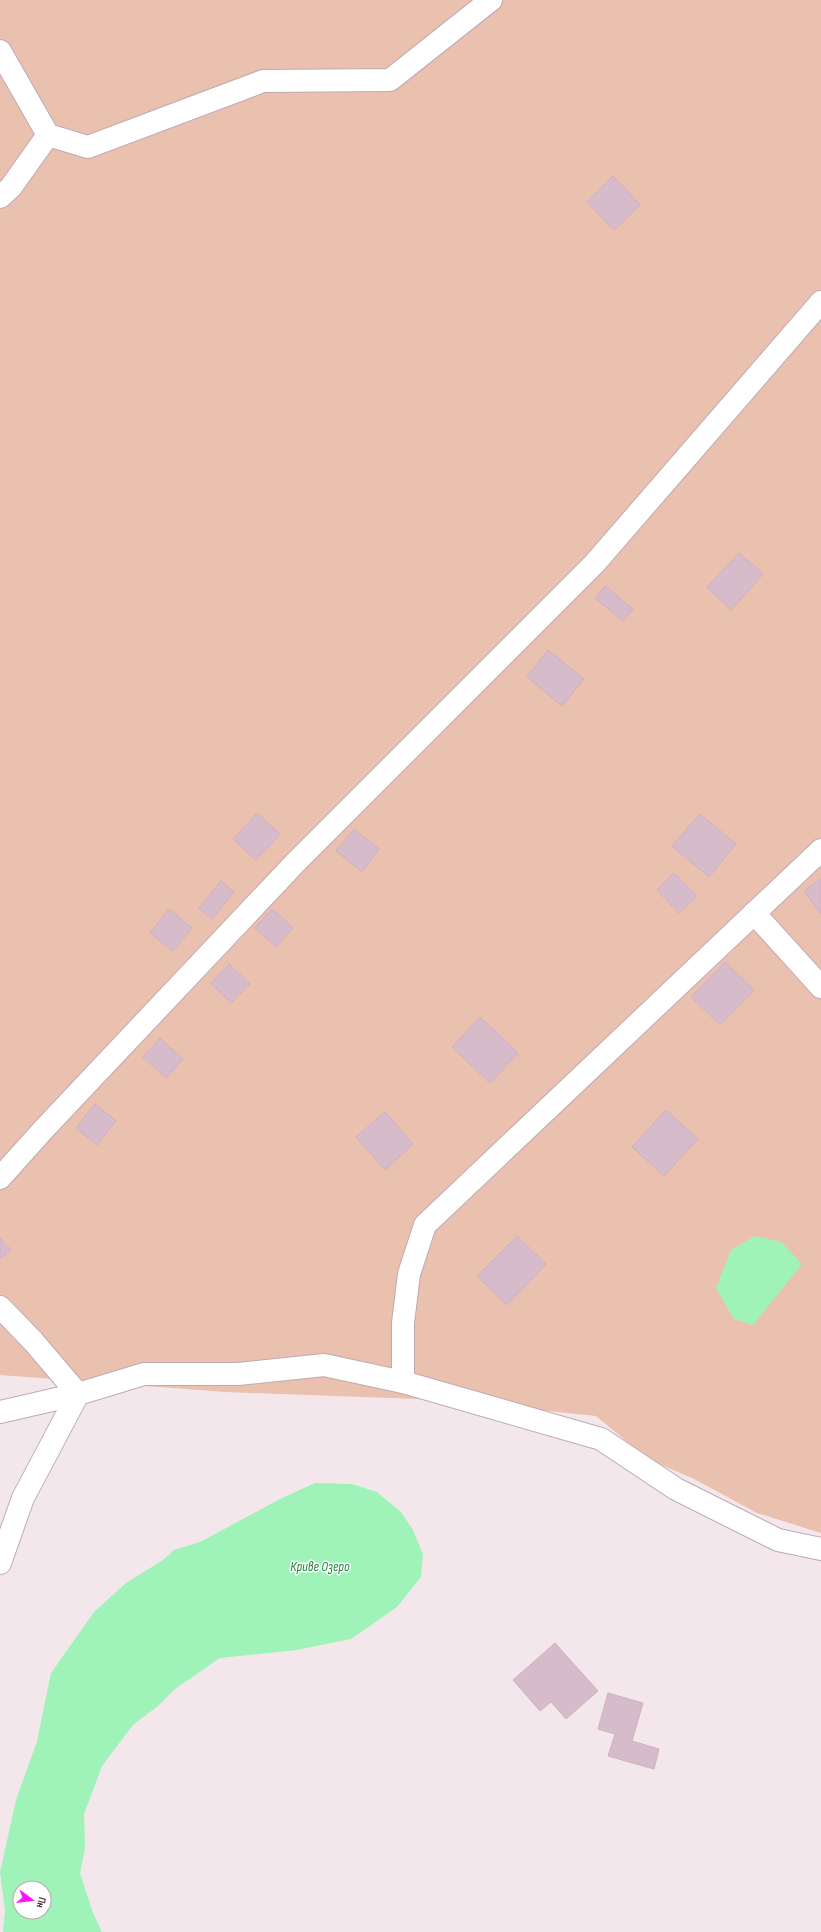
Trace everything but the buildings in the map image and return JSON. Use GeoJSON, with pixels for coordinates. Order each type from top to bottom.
{"type":"FeatureCollection","features":[{"type":"Feature","properties":{"kind":"street"},"geometry":{"type":"LineString","coordinates":[[0,51],[48,135],[88,147],[263,81],[390,80],[491,0]]}},
{"type":"Feature","properties":{"kind":"street"},"geometry":{"type":"LineString","coordinates":[[0,196],[11,187],[48,135]]}},
{"type":"Feature","properties":{"kind":"street"},"geometry":{"type":"LineString","coordinates":[[0,1178],[43,1130],[296,862],[595,563],[821,302]]}},
{"type":"Feature","properties":{"kind":"street"},"geometry":{"type":"LineString","coordinates":[[403,1382],[403,1323],[409,1274],[425,1225],[821,850]]}},
{"type":"Feature","properties":{"kind":"street"},"geometry":{"type":"LineString","coordinates":[[754,913],[821,987]]}},
{"type":"Feature","properties":{"kind":"street"},"geometry":{"type":"LineString","coordinates":[[0,1307],[33,1340],[78,1394]]}},
{"type":"Feature","properties":{"kind":"street"},"geometry":{"type":"LineString","coordinates":[[0,1412],[78,1394],[144,1374],[238,1374],[324,1365],[403,1382],[601,1439],[676,1489],[778,1540],[821,1549]]}},
{"type":"Feature","properties":{"kind":"street"},"geometry":{"type":"LineString","coordinates":[[0,1563],[24,1498],[78,1394]]}},
{"type":"Feature","properties":{"kind":"shaded area"},"geometry":{"type":"Polygon","coordinates":[[[0,0],[821,0],[821,1533],[757,1513],[694,1479],[648,1459],[596,1416],[444,1400],[225,1392],[0,1375],[0,0]]]}},
{"type":"Feature","properties":{"kind":"water"},"geometry":{"type":"Polygon","coordinates":[[[755,1236],[781,1242],[802,1264],[753,1325],[734,1319],[716,1288],[731,1250],[755,1236]]]}},
{"type":"Feature","properties":{"kind":"water","name":"Криве Озеро"},"geometry":{"type":"Polygon","coordinates":[[[315,1483],[352,1484],[377,1492],[401,1512],[413,1530],[423,1554],[421,1577],[397,1607],[351,1639],[297,1650],[220,1658],[175,1689],[158,1706],[133,1725],[102,1766],[84,1814],[85,1848],[80,1873],[93,1913],[102,1932],[3,1932],[5,1911],[0,1872],[16,1800],[37,1741],[51,1673],[94,1612],[126,1583],[163,1560],[174,1550],[200,1542],[282,1498],[315,1483]]]}}]}
